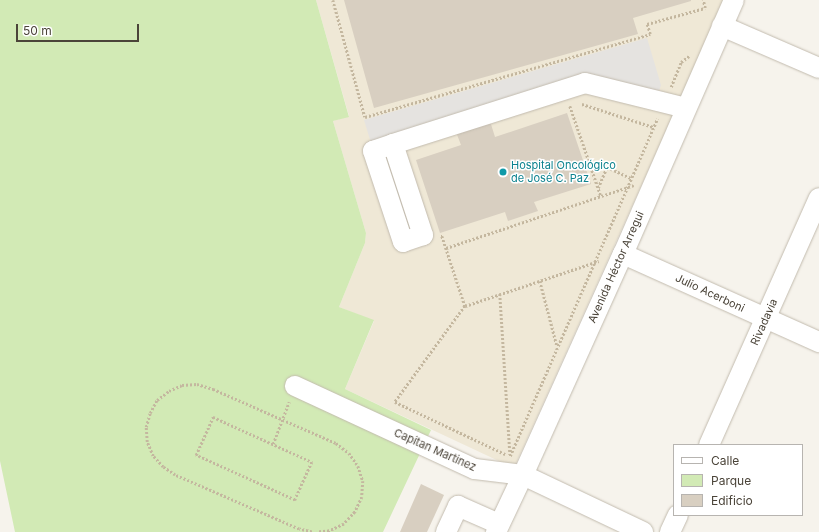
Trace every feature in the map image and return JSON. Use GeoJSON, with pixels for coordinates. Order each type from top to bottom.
{"type":"FeatureCollection","features":[{"type":"Feature","properties":{"kind":"street","name":"Avenida Héctor Arregui"},"geometry":{"type":"LineString","coordinates":[[497,528],[520,465],[566,379],[623,254],[734,0]]}},
{"type":"Feature","properties":{"kind":"street"},"geometry":{"type":"LineString","coordinates":[[722,26],[819,68]]}},
{"type":"Feature","properties":{"kind":"street"},"geometry":{"type":"LineString","coordinates":[[393,144],[568,102],[585,83],[686,108]]}},
{"type":"Feature","properties":{"kind":"street","name":"Rivadavia"},"geometry":{"type":"LineString","coordinates":[[709,444],[819,198]]}},
{"type":"Feature","properties":{"kind":"street","name":"Julio Acerboni"},"geometry":{"type":"LineString","coordinates":[[623,254],[819,342]]}},
{"type":"Feature","properties":{"kind":"street","name":"Capitan Martinez"},"geometry":{"type":"LineString","coordinates":[[295,386],[475,469],[520,465],[643,532]]}},
{"type":"Feature","properties":{"kind":"street"},"geometry":{"type":"LineString","coordinates":[[446,532],[458,506],[497,528]]}},
{"type":"Feature","properties":{"kind":"street"},"geometry":{"type":"LineString","coordinates":[[670,532],[678,516]]}},
{"type":"Feature","properties":{"kind":"path"},"geometry":{"type":"LineString","coordinates":[[333,0],[365,117],[650,34],[647,24],[705,8],[703,0]]}},
{"type":"Feature","properties":{"kind":"path"},"geometry":{"type":"LineString","coordinates":[[520,465],[557,347],[681,62],[694,54]]}},
{"type":"Feature","properties":{"kind":"path"},"geometry":{"type":"LineString","coordinates":[[568,102],[601,196]]}},
{"type":"Feature","properties":{"kind":"path"},"geometry":{"type":"LineString","coordinates":[[578,104],[585,104],[653,127]]}},
{"type":"Feature","properties":{"kind":"path"},"geometry":{"type":"LineString","coordinates":[[598,188],[607,167],[631,178]]}},
{"type":"Feature","properties":{"kind":"path"},"geometry":{"type":"LineString","coordinates":[[465,306],[446,248],[655,178]]}},
{"type":"Feature","properties":{"kind":"path"},"geometry":{"type":"LineString","coordinates":[[520,465],[396,402],[465,306],[623,254]]}},
{"type":"Feature","properties":{"kind":"path"},"geometry":{"type":"LineString","coordinates":[[540,281],[566,379]]}},
{"type":"Feature","properties":{"kind":"path"},"geometry":{"type":"LineString","coordinates":[[500,294],[520,465]]}},
{"type":"Feature","properties":{"kind":"path"},"geometry":{"type":"LineString","coordinates":[[312,532],[299,529],[175,474],[163,467],[153,456],[147,442],[146,427],[150,413],[157,400],[169,391],[182,385],[197,384],[213,388],[336,443],[349,452],[358,466],[363,481],[362,497],[355,512],[344,524],[329,531],[317,532]]}},
{"type":"Feature","properties":{"kind":"path"},"geometry":{"type":"LineString","coordinates":[[273,444],[295,386]]}},
{"type":"Feature","properties":{"kind":"path"},"geometry":{"type":"LineString","coordinates":[[213,417],[273,444],[312,462],[295,500],[196,455],[213,417]]}},
{"type":"Feature","properties":{"kind":"shaded area"},"geometry":{"type":"Polygon","coordinates":[[[316,0],[725,0],[514,468],[345,389],[374,321],[339,307],[365,243],[366,233],[333,121],[349,116],[316,0]]]}},
{"type":"Feature","properties":{"kind":"shaded area"},"geometry":{"type":"Polygon","coordinates":[[[647,38],[661,85],[658,94],[588,78],[395,139],[427,236],[402,244],[364,120],[647,38]]]}},
{"type":"Feature","properties":{"kind":"green space"},"geometry":{"type":"Polygon","coordinates":[[[0,0],[316,0],[349,117],[333,121],[366,233],[365,243],[339,307],[374,320],[345,389],[431,430],[383,532],[15,532],[0,461],[0,0]]]}},
{"type":"Feature","properties":{"kind":"building"},"geometry":{"type":"Polygon","coordinates":[[[344,0],[691,1],[633,18],[638,34],[374,108],[344,0]]]}},
{"type":"Feature","properties":{"kind":"building","name":"Hospital Oncológico de José C. Paz"},"geometry":{"type":"Polygon","coordinates":[[[567,113],[591,184],[534,202],[538,211],[508,221],[505,212],[440,233],[416,160],[461,145],[456,132],[490,121],[495,137],[567,113]]]}},
{"type":"Feature","properties":{"kind":"building"},"geometry":{"type":"Polygon","coordinates":[[[421,484],[444,495],[427,532],[400,532],[421,484]]]}},
{"type":"Feature","properties":{"kind":"place","name":"Hospital Oncológico de José C. Paz"},"geometry":{"type":"Point","coordinates":[503,172]}}]}
